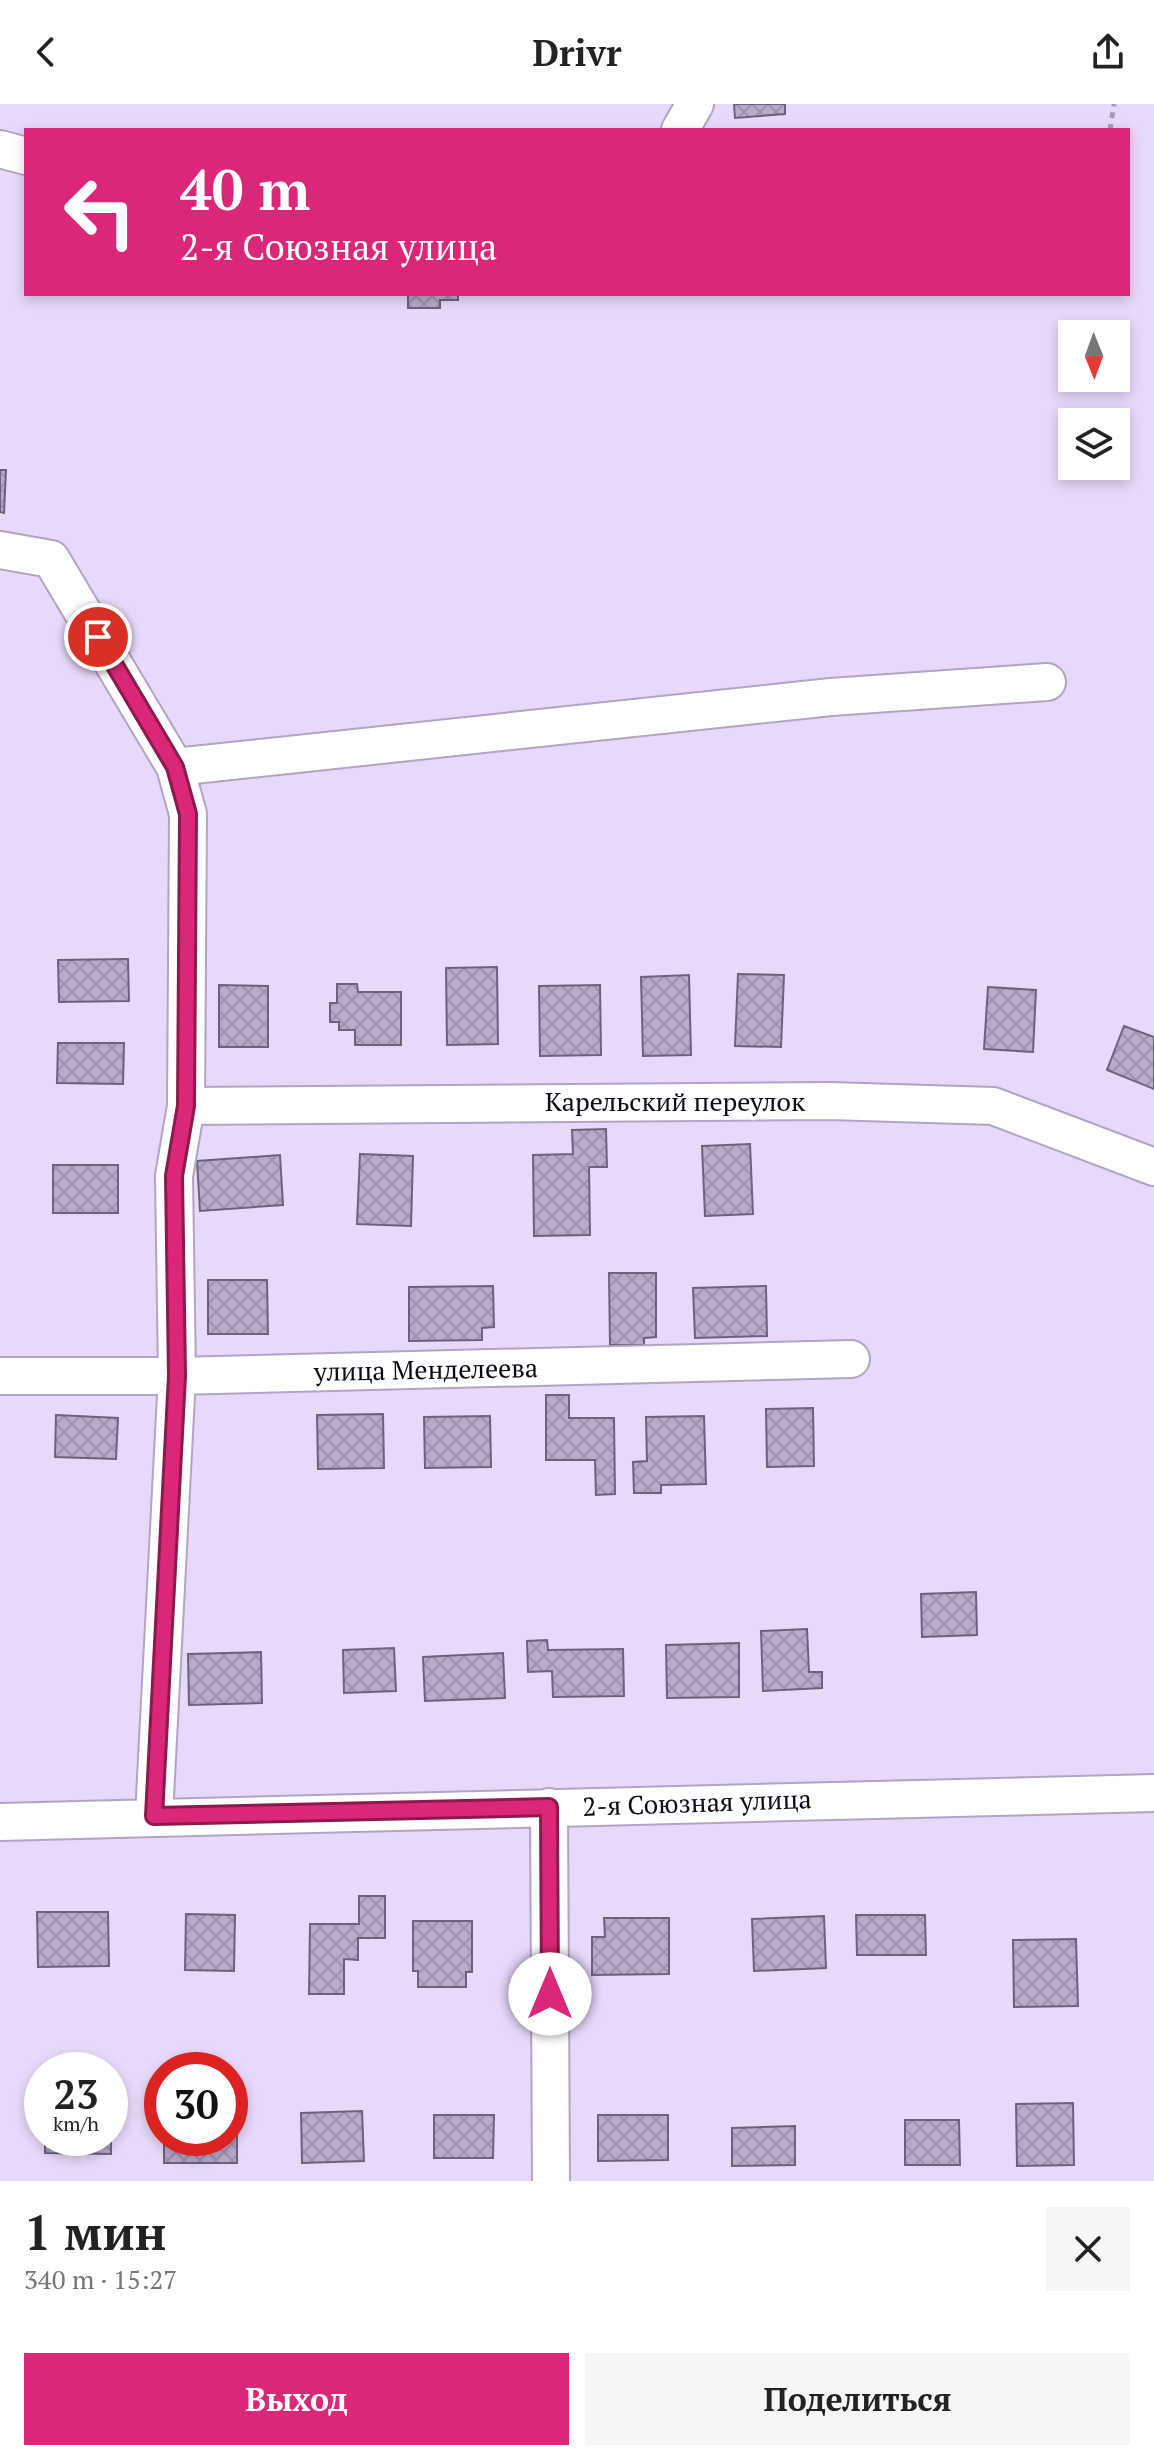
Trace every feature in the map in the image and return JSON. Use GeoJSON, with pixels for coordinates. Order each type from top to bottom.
{"type":"FeatureCollection","features":[{"type":"Feature","properties":{"kind":"street"},"geometry":{"type":"LineString","coordinates":[[681,128],[695,104]]}},
{"type":"Feature","properties":{"kind":"street"},"geometry":{"type":"LineString","coordinates":[[0,149],[24,155]]}},
{"type":"Feature","properties":{"kind":"street"},"geometry":{"type":"LineString","coordinates":[[0,550],[51,559],[175,767],[188,814],[186,1106],[174,1176],[177,1376],[154,1816]]}},
{"type":"Feature","properties":{"kind":"street"},"geometry":{"type":"LineString","coordinates":[[175,767],[831,697],[1047,682]]}},
{"type":"Feature","properties":{"kind":"street","name":"Карельский переулок"},"geometry":{"type":"LineString","coordinates":[[186,1106],[830,1101],[993,1106],[1154,1167]]}},
{"type":"Feature","properties":{"kind":"street","name":"улица Менделеева"},"geometry":{"type":"LineString","coordinates":[[0,1376],[177,1376],[851,1359]]}},
{"type":"Feature","properties":{"kind":"street","name":"2-я Союзная улица"},"geometry":{"type":"LineString","coordinates":[[0,1822],[1154,1793]]}},
{"type":"Feature","properties":{"kind":"street"},"geometry":{"type":"LineString","coordinates":[[549,1807],[551,2181]]}},
{"type":"Feature","properties":{"kind":"path"},"geometry":{"type":"LineString","coordinates":[[1110,128],[1114,104]]}},
{"type":"Feature","properties":{"kind":"building"},"geometry":{"type":"Polygon","coordinates":[[[734,104],[785,104],[785,114],[735,118],[734,104]]]}},
{"type":"Feature","properties":{"kind":"building"},"geometry":{"type":"Polygon","coordinates":[[[408,296],[458,296],[458,300],[440,300],[440,308],[408,308],[408,296]]]}},
{"type":"Feature","properties":{"kind":"building"},"geometry":{"type":"Polygon","coordinates":[[[0,470],[6,470],[4,513],[0,512],[0,470]]]}},
{"type":"Feature","properties":{"kind":"building"},"geometry":{"type":"Polygon","coordinates":[[[128,959],[129,1001],[59,1002],[58,960],[128,959]]]}},
{"type":"Feature","properties":{"kind":"building"},"geometry":{"type":"Polygon","coordinates":[[[497,967],[498,1044],[447,1045],[446,968],[497,967]]]}},
{"type":"Feature","properties":{"kind":"building"},"geometry":{"type":"Polygon","coordinates":[[[738,974],[784,975],[781,1047],[735,1046],[738,974]]]}},
{"type":"Feature","properties":{"kind":"building"},"geometry":{"type":"Polygon","coordinates":[[[689,975],[691,1055],[643,1056],[641,977],[689,975]]]}},
{"type":"Feature","properties":{"kind":"building"},"geometry":{"type":"Polygon","coordinates":[[[337,984],[357,984],[358,992],[401,992],[401,1045],[355,1045],[355,1030],[339,1030],[339,1022],[330,1022],[330,1003],[337,1003],[337,984]]]}},
{"type":"Feature","properties":{"kind":"building"},"geometry":{"type":"Polygon","coordinates":[[[219,985],[268,986],[268,1047],[219,1047],[219,985]]]}},
{"type":"Feature","properties":{"kind":"building"},"geometry":{"type":"Polygon","coordinates":[[[600,985],[601,1055],[540,1056],[539,986],[600,985]]]}},
{"type":"Feature","properties":{"kind":"building"},"geometry":{"type":"Polygon","coordinates":[[[988,987],[1036,990],[1033,1052],[984,1049],[988,987]]]}},
{"type":"Feature","properties":{"kind":"building"},"geometry":{"type":"Polygon","coordinates":[[[1124,1026],[1154,1037],[1154,1089],[1107,1070],[1124,1026]]]}},
{"type":"Feature","properties":{"kind":"building"},"geometry":{"type":"Polygon","coordinates":[[[58,1043],[124,1043],[123,1084],[57,1083],[58,1043]]]}},
{"type":"Feature","properties":{"kind":"building"},"geometry":{"type":"Polygon","coordinates":[[[606,1129],[607,1167],[589,1167],[590,1235],[534,1236],[533,1155],[573,1154],[572,1130],[606,1129]]]}},
{"type":"Feature","properties":{"kind":"building"},"geometry":{"type":"Polygon","coordinates":[[[750,1144],[753,1214],[705,1216],[702,1146],[750,1144]]]}},
{"type":"Feature","properties":{"kind":"building"},"geometry":{"type":"Polygon","coordinates":[[[360,1154],[413,1156],[411,1226],[357,1224],[360,1154]]]}},
{"type":"Feature","properties":{"kind":"building"},"geometry":{"type":"Polygon","coordinates":[[[280,1155],[283,1205],[200,1211],[197,1161],[280,1155]]]}},
{"type":"Feature","properties":{"kind":"building"},"geometry":{"type":"Polygon","coordinates":[[[53,1165],[118,1165],[118,1213],[53,1213],[53,1165]]]}},
{"type":"Feature","properties":{"kind":"building"},"geometry":{"type":"Polygon","coordinates":[[[609,1273],[656,1273],[656,1337],[644,1338],[644,1345],[610,1345],[609,1273]]]}},
{"type":"Feature","properties":{"kind":"building"},"geometry":{"type":"Polygon","coordinates":[[[208,1280],[267,1280],[268,1334],[208,1334],[208,1280]]]}},
{"type":"Feature","properties":{"kind":"building"},"geometry":{"type":"Polygon","coordinates":[[[493,1286],[494,1327],[482,1328],[482,1340],[409,1341],[409,1287],[493,1286]]]}},
{"type":"Feature","properties":{"kind":"building"},"geometry":{"type":"Polygon","coordinates":[[[766,1286],[767,1336],[695,1338],[693,1288],[766,1286]]]}},
{"type":"Feature","properties":{"kind":"building"},"geometry":{"type":"Polygon","coordinates":[[[546,1395],[569,1395],[569,1418],[614,1418],[615,1494],[596,1495],[595,1460],[546,1460],[546,1395]]]}},
{"type":"Feature","properties":{"kind":"building"},"geometry":{"type":"Polygon","coordinates":[[[813,1408],[814,1466],[767,1467],[766,1409],[813,1408]]]}},
{"type":"Feature","properties":{"kind":"building"},"geometry":{"type":"Polygon","coordinates":[[[383,1414],[384,1468],[318,1469],[317,1415],[383,1414]]]}},
{"type":"Feature","properties":{"kind":"building"},"geometry":{"type":"Polygon","coordinates":[[[56,1415],[118,1418],[116,1459],[55,1457],[56,1415]]]}},
{"type":"Feature","properties":{"kind":"building"},"geometry":{"type":"Polygon","coordinates":[[[490,1416],[491,1467],[425,1468],[424,1417],[490,1416]]]}},
{"type":"Feature","properties":{"kind":"building"},"geometry":{"type":"Polygon","coordinates":[[[704,1416],[706,1484],[661,1485],[661,1493],[634,1493],[633,1462],[647,1461],[646,1417],[704,1416]]]}},
{"type":"Feature","properties":{"kind":"building"},"geometry":{"type":"Polygon","coordinates":[[[976,1592],[977,1635],[922,1637],[921,1594],[976,1592]]]}},
{"type":"Feature","properties":{"kind":"building"},"geometry":{"type":"Polygon","coordinates":[[[807,1629],[809,1672],[822,1672],[822,1688],[763,1691],[761,1631],[807,1629]]]}},
{"type":"Feature","properties":{"kind":"building"},"geometry":{"type":"Polygon","coordinates":[[[547,1640],[548,1650],[623,1649],[624,1696],[553,1697],[552,1671],[528,1672],[527,1641],[547,1640]]]}},
{"type":"Feature","properties":{"kind":"building"},"geometry":{"type":"Polygon","coordinates":[[[739,1643],[739,1697],[667,1698],[666,1645],[739,1643]]]}},
{"type":"Feature","properties":{"kind":"building"},"geometry":{"type":"Polygon","coordinates":[[[394,1648],[396,1691],[344,1693],[343,1650],[394,1648]]]}},
{"type":"Feature","properties":{"kind":"building"},"geometry":{"type":"Polygon","coordinates":[[[261,1652],[262,1703],[189,1705],[188,1654],[261,1652]]]}},
{"type":"Feature","properties":{"kind":"building"},"geometry":{"type":"Polygon","coordinates":[[[503,1653],[505,1698],[425,1701],[423,1657],[503,1653]]]}},
{"type":"Feature","properties":{"kind":"building"},"geometry":{"type":"Polygon","coordinates":[[[359,1896],[385,1896],[385,1938],[358,1938],[358,1960],[344,1959],[344,1994],[309,1994],[310,1924],[359,1924],[359,1896]]]}},
{"type":"Feature","properties":{"kind":"building"},"geometry":{"type":"Polygon","coordinates":[[[37,1912],[108,1912],[109,1966],[38,1967],[37,1912]]]}},
{"type":"Feature","properties":{"kind":"building"},"geometry":{"type":"Polygon","coordinates":[[[186,1914],[235,1915],[234,1971],[185,1970],[186,1914]]]}},
{"type":"Feature","properties":{"kind":"building"},"geometry":{"type":"Polygon","coordinates":[[[856,1915],[925,1915],[926,1955],[857,1955],[856,1915]]]}},
{"type":"Feature","properties":{"kind":"building"},"geometry":{"type":"Polygon","coordinates":[[[824,1916],[826,1968],[754,1971],[752,1919],[824,1916]]]}},
{"type":"Feature","properties":{"kind":"building"},"geometry":{"type":"Polygon","coordinates":[[[604,1918],[669,1918],[669,1974],[592,1975],[592,1937],[605,1937],[604,1918]]]}},
{"type":"Feature","properties":{"kind":"building"},"geometry":{"type":"Polygon","coordinates":[[[413,1921],[472,1921],[472,1972],[466,1972],[466,1987],[418,1987],[418,1971],[413,1971],[413,1921]]]}},
{"type":"Feature","properties":{"kind":"building"},"geometry":{"type":"Polygon","coordinates":[[[1076,1939],[1078,2006],[1014,2007],[1013,1940],[1076,1939]]]}},
{"type":"Feature","properties":{"kind":"building"},"geometry":{"type":"Polygon","coordinates":[[[1073,2103],[1074,2165],[1017,2166],[1016,2104],[1073,2103]]]}},
{"type":"Feature","properties":{"kind":"building"},"geometry":{"type":"Polygon","coordinates":[[[362,2111],[364,2161],[302,2163],[301,2113],[362,2111]]]}},
{"type":"Feature","properties":{"kind":"building"},"geometry":{"type":"Polygon","coordinates":[[[434,2115],[494,2115],[493,2158],[434,2158],[434,2115]]]}},
{"type":"Feature","properties":{"kind":"building"},"geometry":{"type":"Polygon","coordinates":[[[598,2115],[668,2115],[668,2160],[598,2161],[598,2115]]]}},
{"type":"Feature","properties":{"kind":"building"},"geometry":{"type":"Polygon","coordinates":[[[905,2120],[959,2120],[960,2165],[905,2165],[905,2120]]]}},
{"type":"Feature","properties":{"kind":"building"},"geometry":{"type":"Polygon","coordinates":[[[795,2126],[795,2165],[732,2166],[732,2128],[795,2126]]]}},
{"type":"Feature","properties":{"kind":"building"},"geometry":{"type":"Polygon","coordinates":[[[164,2156],[237,2156],[237,2163],[164,2163],[164,2156]]]}},
{"type":"Feature","properties":{"kind":"route"},"geometry":{"type":"LineString","coordinates":[[98,637],[175,767],[188,814],[186,1106],[174,1176],[177,1376],[154,1816],[549,1807],[550,1994]]}}]}
